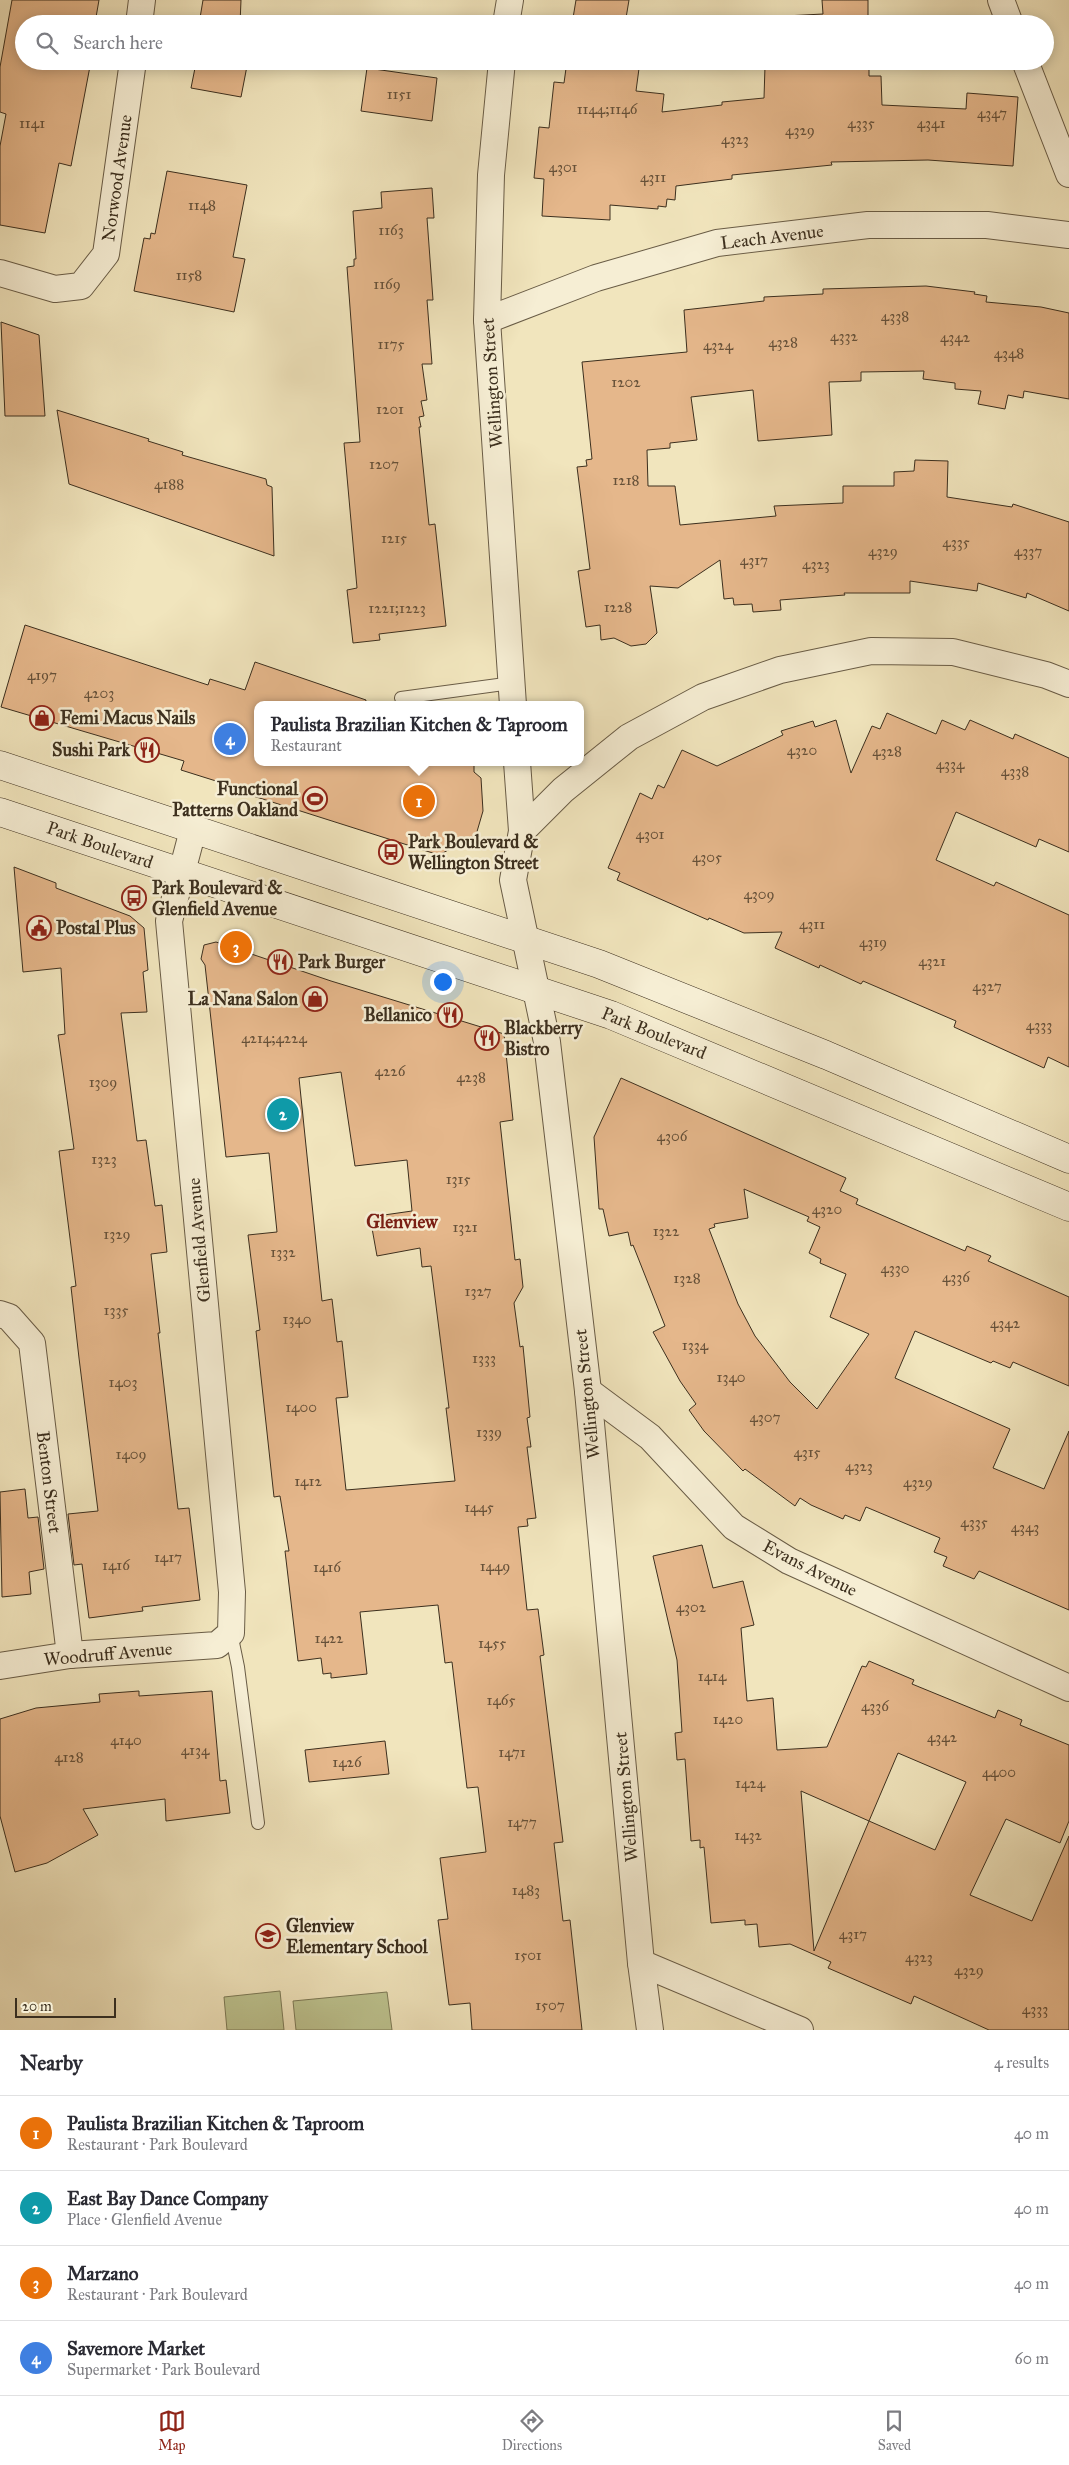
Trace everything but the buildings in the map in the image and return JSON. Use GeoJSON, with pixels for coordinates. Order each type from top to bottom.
{"type":"FeatureCollection","features":[{"type":"Feature","properties":{"kind":"main road"},"geometry":{"type":"LineString","coordinates":[[0,765],[524,938],[668,990],[1069,1159]]}},
{"type":"Feature","properties":{"kind":"main road","name":"Park Boulevard"},"geometry":{"type":"LineString","coordinates":[[0,812],[610,1015],[1069,1207]]}},
{"type":"Feature","properties":{"kind":"street"},"geometry":{"type":"LineString","coordinates":[[140,15],[142,0]]}},
{"type":"Feature","properties":{"kind":"street"},"geometry":{"type":"LineString","coordinates":[[508,15],[510,0]]}},
{"type":"Feature","properties":{"kind":"street"},"geometry":{"type":"LineString","coordinates":[[1001,0],[1007,15]]}},
{"type":"Feature","properties":{"kind":"street","name":"Norwood Avenue"},"geometry":{"type":"LineString","coordinates":[[0,273],[55,289],[81,286],[106,254],[132,70]]}},
{"type":"Feature","properties":{"kind":"street","name":"Wellington Street"},"geometry":{"type":"LineString","coordinates":[[501,70],[491,175],[487,320],[512,694]]}},
{"type":"Feature","properties":{"kind":"street"},"geometry":{"type":"LineString","coordinates":[[1029,70],[1069,174]]}},
{"type":"Feature","properties":{"kind":"street","name":"Leach Avenue"},"geometry":{"type":"LineString","coordinates":[[487,320],[596,278],[717,243],[868,225],[986,225],[1069,234]]}},
{"type":"Feature","properties":{"kind":"street"},"geometry":{"type":"LineString","coordinates":[[522,831],[563,790],[630,737],[703,697],[780,670],[871,651],[953,652],[1046,675],[1069,684]]}},
{"type":"Feature","properties":{"kind":"street","name":"Wellington Street"},"geometry":{"type":"LineString","coordinates":[[517,766],[522,831],[513,880],[547,1042],[588,1391],[641,1963],[650,2030]]}},
{"type":"Feature","properties":{"kind":"street","name":"Glenfield Avenue"},"geometry":{"type":"LineString","coordinates":[[193,830],[180,872],[169,922],[232,1592],[224,1639]]}},
{"type":"Feature","properties":{"kind":"street","name":"Benton Street"},"geometry":{"type":"LineString","coordinates":[[5,1316],[32,1343],[70,1655]]}},
{"type":"Feature","properties":{"kind":"street","name":"Evans Avenue"},"geometry":{"type":"LineString","coordinates":[[588,1391],[650,1437],[734,1527],[789,1561],[1069,1688]]}},
{"type":"Feature","properties":{"kind":"street","name":"Woodruff Avenue"},"geometry":{"type":"LineString","coordinates":[[0,1666],[70,1655],[224,1639]]}},
{"type":"Feature","properties":{"kind":"street"},"geometry":{"type":"LineString","coordinates":[[641,1963],[800,2030]]}},
{"type":"Feature","properties":{"kind":"lane"},"geometry":{"type":"LineString","coordinates":[[400,698],[512,694]]}},
{"type":"Feature","properties":{"kind":"lane"},"geometry":{"type":"LineString","coordinates":[[224,1639],[238,1667],[258,1824]]}},
{"type":"Feature","properties":{"kind":"green space"},"geometry":{"type":"Polygon","coordinates":[[[280,1991],[284,2030],[227,2030],[224,1997],[280,1991]]]}},
{"type":"Feature","properties":{"kind":"green space"},"geometry":{"type":"Polygon","coordinates":[[[387,1992],[392,2030],[296,2030],[293,2001],[387,1992]]]}},
{"type":"Feature","properties":{"kind":"place","name":"Femi Macus Nails"},"geometry":{"type":"Point","coordinates":[42,718]}},
{"type":"Feature","properties":{"kind":"place","name":"Savemore Market"},"geometry":{"type":"Point","coordinates":[230,739]}},
{"type":"Feature","properties":{"kind":"place","name":"Sushi Park"},"geometry":{"type":"Point","coordinates":[147,750]}},
{"type":"Feature","properties":{"kind":"place","name":"Functional Patterns Oakland"},"geometry":{"type":"Point","coordinates":[315,799]}},
{"type":"Feature","properties":{"kind":"place","name":"Paulista Brazilian Kitchen & Taproom"},"geometry":{"type":"Point","coordinates":[419,801]}},
{"type":"Feature","properties":{"kind":"place","name":"Park Boulevard & Wellington Street"},"geometry":{"type":"Point","coordinates":[391,852]}},
{"type":"Feature","properties":{"kind":"place","name":"Park Boulevard & Glenfield Avenue"},"geometry":{"type":"Point","coordinates":[134,898]}},
{"type":"Feature","properties":{"kind":"place","name":"Postal Plus"},"geometry":{"type":"Point","coordinates":[39,928]}},
{"type":"Feature","properties":{"kind":"place","name":"Marzano"},"geometry":{"type":"Point","coordinates":[236,947]}},
{"type":"Feature","properties":{"kind":"place","name":"Park Burger"},"geometry":{"type":"Point","coordinates":[280,962]}},
{"type":"Feature","properties":{"kind":"place","name":"La Nana Salon"},"geometry":{"type":"Point","coordinates":[315,999]}},
{"type":"Feature","properties":{"kind":"place","name":"Bellanico"},"geometry":{"type":"Point","coordinates":[450,1015]}},
{"type":"Feature","properties":{"kind":"place","name":"Blackberry Bistro"},"geometry":{"type":"Point","coordinates":[487,1038]}},
{"type":"Feature","properties":{"kind":"place","name":"East Bay Dance Company"},"geometry":{"type":"Point","coordinates":[283,1114]}},
{"type":"Feature","properties":{"kind":"place","name":"Glenview Elementary School"},"geometry":{"type":"Point","coordinates":[268,1936]}},
{"type":"Feature","properties":{"kind":"district","name":"Glenview"},"geometry":{"type":"Point","coordinates":[402,1221]}}]}
